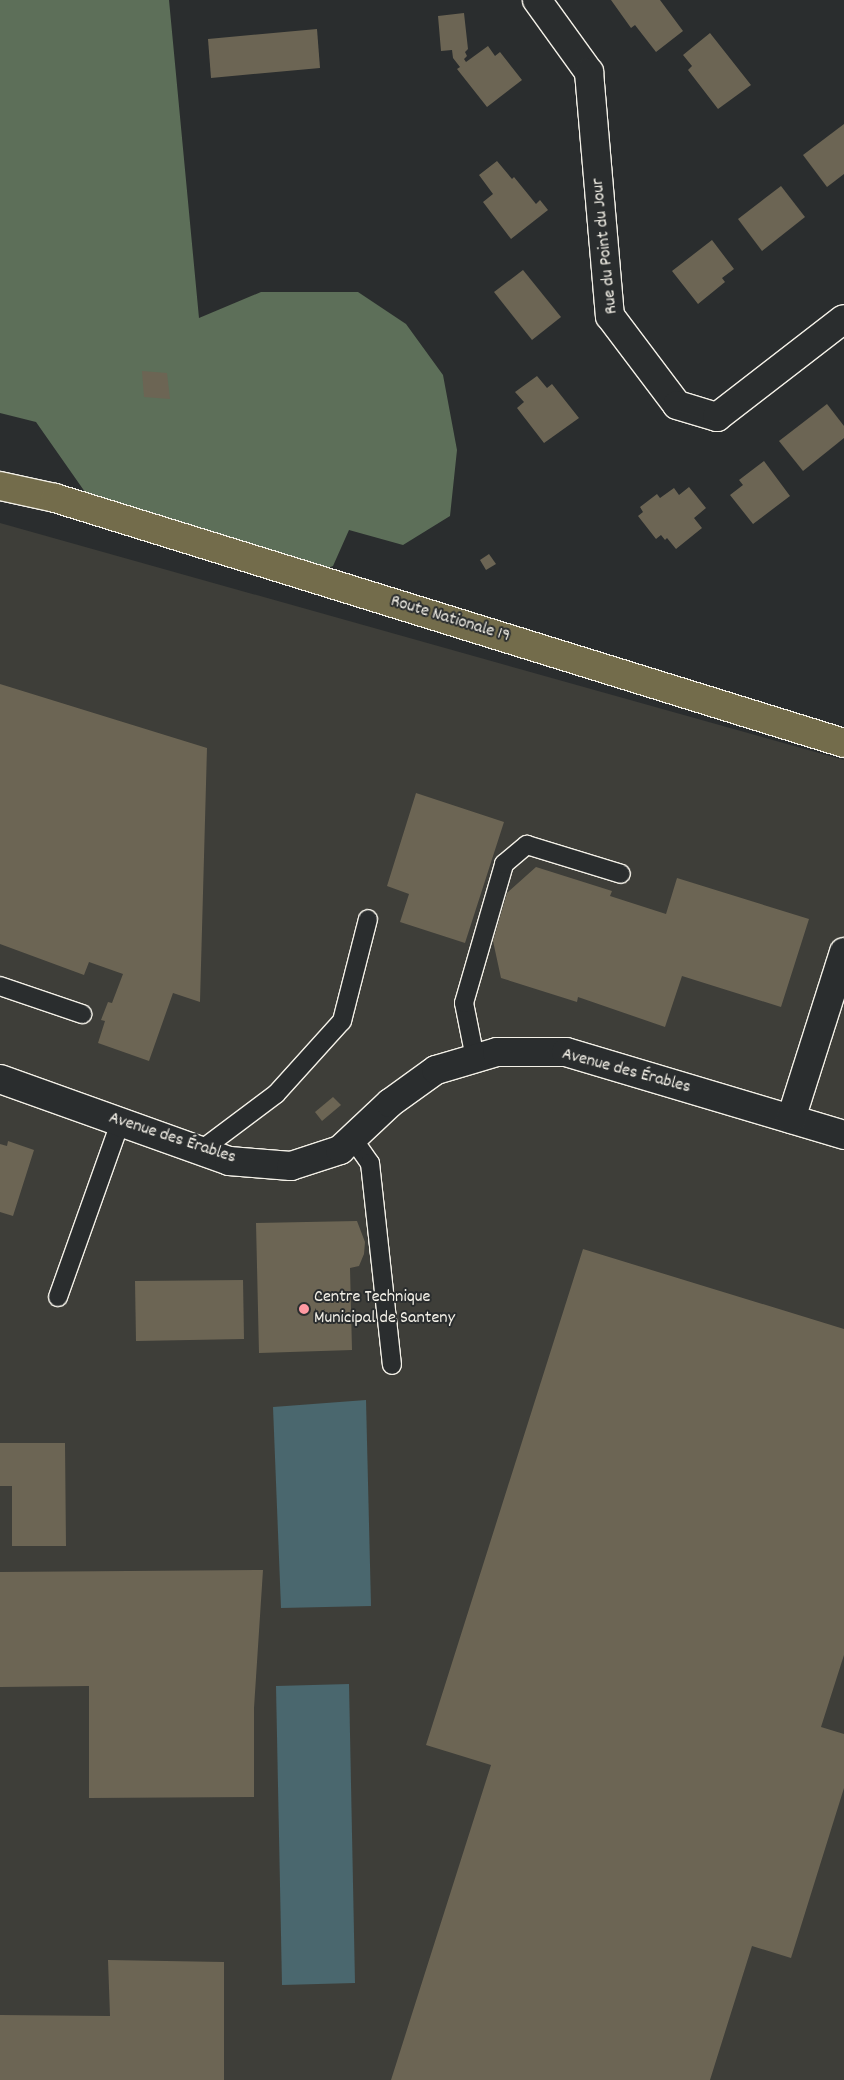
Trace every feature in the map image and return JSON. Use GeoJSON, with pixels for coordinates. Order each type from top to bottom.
{"type":"FeatureCollection","features":[{"type":"Feature","properties":{"kind":"main road","name":"Route Nationale 19"},"geometry":{"type":"LineString","coordinates":[[0,474],[55,498]]}},
{"type":"Feature","properties":{"kind":"main road","name":"Route Nationale 19"},"geometry":{"type":"LineString","coordinates":[[0,486],[55,498],[844,743]]}},
{"type":"Feature","properties":{"kind":"street","name":"Rue du Point du Jour"},"geometry":{"type":"LineString","coordinates":[[537,0],[590,72],[610,316],[677,405],[717,417],[844,319]]}},
{"type":"Feature","properties":{"kind":"street"},"geometry":{"type":"LineString","coordinates":[[790,1119],[844,952]]}},
{"type":"Feature","properties":{"kind":"street","name":"Avenue des Érables"},"geometry":{"type":"LineString","coordinates":[[0,1079],[229,1161],[291,1166],[340,1150],[390,1103],[436,1070],[497,1052],[566,1052],[790,1119],[842,1128]]}},
{"type":"Feature","properties":{"kind":"lane"},"geometry":{"type":"LineString","coordinates":[[475,1058],[464,1003],[504,864],[527,845],[621,874]]}},
{"type":"Feature","properties":{"kind":"lane"},"geometry":{"type":"LineString","coordinates":[[200,1151],[276,1094],[342,1021],[368,919]]}},
{"type":"Feature","properties":{"kind":"lane"},"geometry":{"type":"LineString","coordinates":[[0,986],[82,1014]]}},
{"type":"Feature","properties":{"kind":"lane"},"geometry":{"type":"LineString","coordinates":[[58,1297],[120,1123]]}},
{"type":"Feature","properties":{"kind":"lane"},"geometry":{"type":"LineString","coordinates":[[352,1138],[370,1163],[392,1365]]}},
{"type":"Feature","properties":{"kind":"shaded area"},"geometry":{"type":"Polygon","coordinates":[[[0,523],[844,760],[844,2080],[0,2080],[0,523]]]}},
{"type":"Feature","properties":{"kind":"green space"},"geometry":{"type":"Polygon","coordinates":[[[0,0],[169,0],[199,318],[261,292],[358,292],[406,324],[443,375],[457,450],[450,516],[403,545],[349,530],[333,566],[306,577],[92,502],[36,422],[0,413],[0,0]]]}},
{"type":"Feature","properties":{"kind":"water"},"geometry":{"type":"Polygon","coordinates":[[[366,1400],[371,1606],[281,1608],[273,1407],[366,1400]]]}},
{"type":"Feature","properties":{"kind":"water"},"geometry":{"type":"Polygon","coordinates":[[[349,1684],[355,1983],[282,1985],[276,1686],[349,1684]]]}},
{"type":"Feature","properties":{"kind":"building"},"geometry":{"type":"Polygon","coordinates":[[[611,0],[660,0],[683,31],[656,52],[635,25],[631,28],[611,0]]]}},
{"type":"Feature","properties":{"kind":"building"},"geometry":{"type":"Polygon","coordinates":[[[464,13],[468,49],[465,52],[467,56],[464,59],[466,62],[488,46],[495,56],[500,52],[522,80],[487,107],[457,69],[460,67],[453,58],[452,50],[441,51],[438,16],[464,13]]]}},
{"type":"Feature","properties":{"kind":"building"},"geometry":{"type":"Polygon","coordinates":[[[317,29],[320,68],[211,78],[208,39],[317,29]]]}},
{"type":"Feature","properties":{"kind":"building"},"geometry":{"type":"Polygon","coordinates":[[[710,33],[751,85],[718,109],[688,70],[692,66],[683,55],[710,33]]]}},
{"type":"Feature","properties":{"kind":"building"},"geometry":{"type":"Polygon","coordinates":[[[844,124],[844,174],[827,187],[803,155],[844,124]]]}},
{"type":"Feature","properties":{"kind":"building"},"geometry":{"type":"Polygon","coordinates":[[[497,161],[512,179],[514,177],[536,204],[540,200],[548,210],[511,239],[483,202],[493,194],[479,175],[497,161]]]}},
{"type":"Feature","properties":{"kind":"building"},"geometry":{"type":"Polygon","coordinates":[[[781,186],[805,217],[762,251],[738,219],[781,186]]]}},
{"type":"Feature","properties":{"kind":"building"},"geometry":{"type":"Polygon","coordinates":[[[712,240],[734,269],[722,278],[725,282],[698,304],[672,271],[712,240]]]}},
{"type":"Feature","properties":{"kind":"building"},"geometry":{"type":"Polygon","coordinates":[[[523,270],[561,317],[532,340],[494,292],[523,270]]]}},
{"type":"Feature","properties":{"kind":"building"},"geometry":{"type":"Polygon","coordinates":[[[142,371],[167,373],[170,399],[144,397],[142,371]]]}},
{"type":"Feature","properties":{"kind":"building"},"geometry":{"type":"Polygon","coordinates":[[[537,376],[547,388],[552,384],[579,418],[544,443],[517,408],[524,402],[515,392],[537,376]]]}},
{"type":"Feature","properties":{"kind":"building"},"geometry":{"type":"Polygon","coordinates":[[[827,404],[844,426],[844,438],[803,471],[779,441],[827,404]]]}},
{"type":"Feature","properties":{"kind":"building"},"geometry":{"type":"Polygon","coordinates":[[[764,461],[790,496],[753,524],[730,495],[743,485],[739,480],[764,461]]]}},
{"type":"Feature","properties":{"kind":"building"},"geometry":{"type":"Polygon","coordinates":[[[689,487],[706,508],[694,518],[702,528],[676,549],[667,538],[665,540],[661,535],[656,539],[638,516],[643,512],[640,507],[657,494],[660,498],[674,488],[679,495],[689,487]]]}},
{"type":"Feature","properties":{"kind":"building"},"geometry":{"type":"Polygon","coordinates":[[[489,554],[496,564],[486,570],[480,560],[489,554]]]}},
{"type":"Feature","properties":{"kind":"building"},"geometry":{"type":"Polygon","coordinates":[[[0,684],[207,748],[200,1002],[173,993],[149,1061],[98,1043],[105,1021],[101,1020],[108,1002],[112,1003],[123,974],[89,962],[84,975],[0,944],[0,684]]]}},
{"type":"Feature","properties":{"kind":"building"},"geometry":{"type":"Polygon","coordinates":[[[416,793],[504,822],[465,943],[400,922],[409,894],[387,886],[416,793]]]}},
{"type":"Feature","properties":{"kind":"building"},"geometry":{"type":"Polygon","coordinates":[[[536,867],[612,891],[610,896],[666,914],[677,878],[809,919],[781,1007],[682,976],[665,1027],[578,997],[577,1002],[501,978],[493,941],[507,893],[536,867]]]}},
{"type":"Feature","properties":{"kind":"building"},"geometry":{"type":"Polygon","coordinates":[[[333,1097],[341,1105],[322,1121],[315,1112],[333,1097]]]}},
{"type":"Feature","properties":{"kind":"building"},"geometry":{"type":"Polygon","coordinates":[[[8,1141],[34,1150],[13,1216],[0,1212],[0,1144],[7,1146],[8,1141]]]}},
{"type":"Feature","properties":{"kind":"building","name":"Centre Technique Municipal de Santeny"},"geometry":{"type":"Polygon","coordinates":[[[357,1221],[365,1242],[364,1254],[359,1266],[350,1268],[352,1350],[259,1353],[256,1223],[357,1221]]]}},
{"type":"Feature","properties":{"kind":"building"},"geometry":{"type":"Polygon","coordinates":[[[583,1249],[844,1329],[844,1655],[821,1727],[844,1734],[844,1788],[791,1958],[752,1946],[710,2080],[391,2080],[491,1765],[426,1745],[583,1249]]]}},
{"type":"Feature","properties":{"kind":"building"},"geometry":{"type":"Polygon","coordinates":[[[243,1280],[244,1339],[136,1341],[135,1281],[243,1280]]]}},
{"type":"Feature","properties":{"kind":"building"},"geometry":{"type":"Polygon","coordinates":[[[0,1443],[65,1443],[66,1546],[12,1546],[12,1486],[0,1486],[0,1443]]]}},
{"type":"Feature","properties":{"kind":"building"},"geometry":{"type":"Polygon","coordinates":[[[263,1570],[254,1708],[254,1797],[89,1798],[89,1686],[0,1687],[0,1572],[263,1570]]]}},
{"type":"Feature","properties":{"kind":"building"},"geometry":{"type":"Polygon","coordinates":[[[108,1960],[224,1962],[224,2080],[0,2080],[0,2015],[110,2016],[108,1960]]]}},
{"type":"Feature","properties":{"kind":"place","name":"Centre Technique Municipal de Santeny"},"geometry":{"type":"Point","coordinates":[304,1309]}}]}
